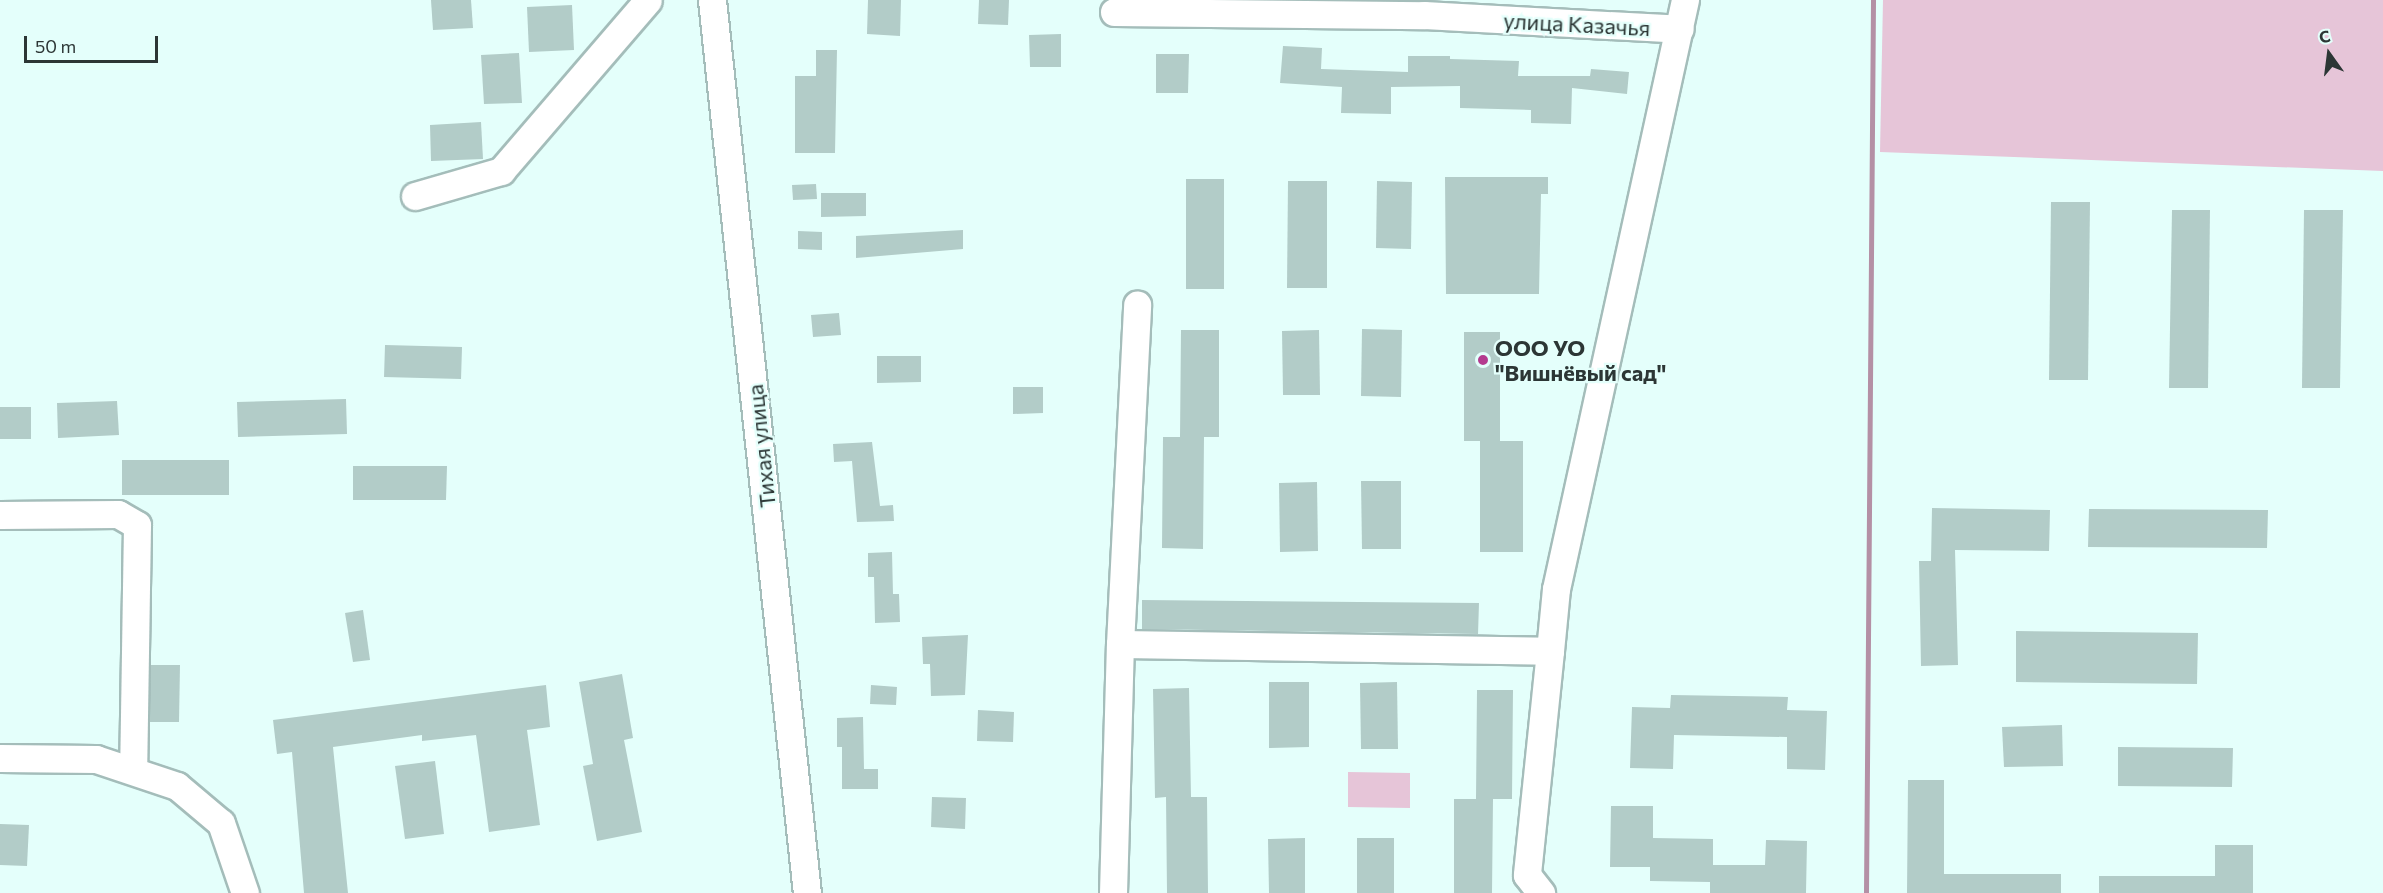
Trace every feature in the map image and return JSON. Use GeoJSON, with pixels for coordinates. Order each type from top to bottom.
{"type":"FeatureCollection","features":[{"type":"Feature","properties":{"kind":"street"},"geometry":{"type":"LineString","coordinates":[[415,196],[501,171],[648,0]]}},
{"type":"Feature","properties":{"kind":"street","name":"Тихая улица"},"geometry":{"type":"LineString","coordinates":[[712,0],[807,893]]}},
{"type":"Feature","properties":{"kind":"street"},"geometry":{"type":"LineString","coordinates":[[1541,893],[1527,875],[1558,578],[1685,0]]}},
{"type":"Feature","properties":{"kind":"street","name":"улица Казачья"},"geometry":{"type":"LineString","coordinates":[[1114,12],[1424,15],[1680,29]]}},
{"type":"Feature","properties":{"kind":"street"},"geometry":{"type":"LineString","coordinates":[[1113,893],[1120,644],[1137,304]]}},
{"type":"Feature","properties":{"kind":"street"},"geometry":{"type":"LineString","coordinates":[[0,515],[118,514],[137,525],[133,769]]}},
{"type":"Feature","properties":{"kind":"street"},"geometry":{"type":"LineString","coordinates":[[1120,644],[1550,651]]}},
{"type":"Feature","properties":{"kind":"street"},"geometry":{"type":"LineString","coordinates":[[0,758],[96,759],[133,769],[177,786],[221,823],[245,893]]}},
{"type":"Feature","properties":{"kind":"shaded area"},"geometry":{"type":"Polygon","coordinates":[[[1883,0],[2383,0],[2383,171],[1880,152],[1883,0]]]}},
{"type":"Feature","properties":{"kind":"shaded area"},"geometry":{"type":"Polygon","coordinates":[[[1348,772],[1410,773],[1410,808],[1348,807],[1348,772]]]}},
{"type":"Feature","properties":{"kind":"building"},"geometry":{"type":"Polygon","coordinates":[[[431,0],[471,0],[473,28],[433,30],[431,0]]]}},
{"type":"Feature","properties":{"kind":"building"},"geometry":{"type":"Polygon","coordinates":[[[868,0],[901,0],[900,36],[867,34],[868,0]]]}},
{"type":"Feature","properties":{"kind":"building"},"geometry":{"type":"Polygon","coordinates":[[[979,0],[1009,0],[1008,25],[978,24],[979,0]]]}},
{"type":"Feature","properties":{"kind":"building"},"geometry":{"type":"Polygon","coordinates":[[[572,5],[574,50],[529,52],[527,7],[572,5]]]}},
{"type":"Feature","properties":{"kind":"building"},"geometry":{"type":"Polygon","coordinates":[[[1061,34],[1061,67],[1030,67],[1029,35],[1061,34]]]}},
{"type":"Feature","properties":{"kind":"building"},"geometry":{"type":"Polygon","coordinates":[[[1283,46],[1322,48],[1321,69],[1408,72],[1408,56],[1450,56],[1450,59],[1519,61],[1518,76],[1590,76],[1591,69],[1629,72],[1627,94],[1572,88],[1571,124],[1531,123],[1531,110],[1460,108],[1460,86],[1391,87],[1391,114],[1341,113],[1342,87],[1280,83],[1283,46]]]}},
{"type":"Feature","properties":{"kind":"building"},"geometry":{"type":"Polygon","coordinates":[[[816,50],[837,50],[835,153],[795,153],[795,76],[816,76],[816,50]]]}},
{"type":"Feature","properties":{"kind":"building"},"geometry":{"type":"Polygon","coordinates":[[[519,53],[522,103],[484,104],[481,55],[519,53]]]}},
{"type":"Feature","properties":{"kind":"building"},"geometry":{"type":"Polygon","coordinates":[[[1156,54],[1189,54],[1188,93],[1156,93],[1156,54]]]}},
{"type":"Feature","properties":{"kind":"building"},"geometry":{"type":"Polygon","coordinates":[[[481,122],[483,159],[431,161],[430,125],[481,122]]]}},
{"type":"Feature","properties":{"kind":"building"},"geometry":{"type":"Polygon","coordinates":[[[1445,177],[1548,177],[1548,194],[1541,194],[1539,294],[1446,294],[1445,177]]]}},
{"type":"Feature","properties":{"kind":"building"},"geometry":{"type":"Polygon","coordinates":[[[1186,179],[1224,179],[1224,289],[1186,289],[1186,179]]]}},
{"type":"Feature","properties":{"kind":"building"},"geometry":{"type":"Polygon","coordinates":[[[1288,181],[1327,181],[1327,288],[1287,288],[1288,181]]]}},
{"type":"Feature","properties":{"kind":"building"},"geometry":{"type":"Polygon","coordinates":[[[1377,181],[1412,182],[1411,249],[1376,248],[1377,181]]]}},
{"type":"Feature","properties":{"kind":"building"},"geometry":{"type":"Polygon","coordinates":[[[816,184],[817,199],[793,200],[792,185],[816,184]]]}},
{"type":"Feature","properties":{"kind":"building"},"geometry":{"type":"Polygon","coordinates":[[[821,193],[866,193],[866,216],[821,217],[821,193]]]}},
{"type":"Feature","properties":{"kind":"building"},"geometry":{"type":"Polygon","coordinates":[[[2051,202],[2090,202],[2088,380],[2049,380],[2051,202]]]}},
{"type":"Feature","properties":{"kind":"building"},"geometry":{"type":"Polygon","coordinates":[[[2172,210],[2210,210],[2208,388],[2169,388],[2172,210]]]}},
{"type":"Feature","properties":{"kind":"building"},"geometry":{"type":"Polygon","coordinates":[[[2304,210],[2343,210],[2340,388],[2302,388],[2304,210]]]}},
{"type":"Feature","properties":{"kind":"building"},"geometry":{"type":"Polygon","coordinates":[[[963,230],[963,249],[856,258],[856,236],[963,230]]]}},
{"type":"Feature","properties":{"kind":"building"},"geometry":{"type":"Polygon","coordinates":[[[798,231],[822,232],[822,250],[798,249],[798,231]]]}},
{"type":"Feature","properties":{"kind":"building"},"geometry":{"type":"Polygon","coordinates":[[[839,313],[841,335],[813,337],[811,315],[839,313]]]}},
{"type":"Feature","properties":{"kind":"building"},"geometry":{"type":"Polygon","coordinates":[[[1362,329],[1402,330],[1401,397],[1361,396],[1362,329]]]}},
{"type":"Feature","properties":{"kind":"building"},"geometry":{"type":"Polygon","coordinates":[[[1181,330],[1219,330],[1219,437],[1204,437],[1203,549],[1162,548],[1163,437],[1180,437],[1181,330]]]}},
{"type":"Feature","properties":{"kind":"building"},"geometry":{"type":"Polygon","coordinates":[[[1319,330],[1320,395],[1283,395],[1282,331],[1319,330]]]}},
{"type":"Feature","properties":{"kind":"building"},"geometry":{"type":"Polygon","coordinates":[[[1464,332],[1500,332],[1500,441],[1523,441],[1523,552],[1480,552],[1480,441],[1464,441],[1464,332]]]}},
{"type":"Feature","properties":{"kind":"building"},"geometry":{"type":"Polygon","coordinates":[[[385,345],[462,347],[461,379],[384,377],[385,345]]]}},
{"type":"Feature","properties":{"kind":"building"},"geometry":{"type":"Polygon","coordinates":[[[877,356],[921,356],[921,382],[877,383],[877,356]]]}},
{"type":"Feature","properties":{"kind":"building"},"geometry":{"type":"Polygon","coordinates":[[[1013,387],[1043,387],[1043,413],[1013,414],[1013,387]]]}},
{"type":"Feature","properties":{"kind":"building"},"geometry":{"type":"Polygon","coordinates":[[[346,399],[347,434],[238,437],[237,402],[346,399]]]}},
{"type":"Feature","properties":{"kind":"building"},"geometry":{"type":"Polygon","coordinates":[[[117,401],[119,435],[58,438],[57,403],[117,401]]]}},
{"type":"Feature","properties":{"kind":"building"},"geometry":{"type":"Polygon","coordinates":[[[0,407],[31,407],[31,439],[0,439],[0,407]]]}},
{"type":"Feature","properties":{"kind":"building"},"geometry":{"type":"Polygon","coordinates":[[[872,442],[880,506],[893,505],[894,521],[857,522],[852,461],[834,462],[833,444],[872,442]]]}},
{"type":"Feature","properties":{"kind":"building"},"geometry":{"type":"Polygon","coordinates":[[[122,460],[229,460],[229,495],[122,495],[122,460]]]}},
{"type":"Feature","properties":{"kind":"building"},"geometry":{"type":"Polygon","coordinates":[[[353,466],[447,466],[446,500],[353,500],[353,466]]]}},
{"type":"Feature","properties":{"kind":"building"},"geometry":{"type":"Polygon","coordinates":[[[1361,481],[1401,481],[1401,549],[1362,549],[1361,481]]]}},
{"type":"Feature","properties":{"kind":"building"},"geometry":{"type":"Polygon","coordinates":[[[1317,482],[1318,551],[1280,552],[1279,483],[1317,482]]]}},
{"type":"Feature","properties":{"kind":"building"},"geometry":{"type":"Polygon","coordinates":[[[1932,508],[2050,510],[2049,551],[1955,550],[1958,665],[1921,666],[1919,561],[1931,561],[1932,508]]]}},
{"type":"Feature","properties":{"kind":"building"},"geometry":{"type":"Polygon","coordinates":[[[2089,509],[2268,510],[2267,548],[2088,547],[2089,509]]]}},
{"type":"Feature","properties":{"kind":"building"},"geometry":{"type":"Polygon","coordinates":[[[892,552],[893,594],[899,594],[900,622],[875,623],[874,577],[868,577],[868,553],[892,552]]]}},
{"type":"Feature","properties":{"kind":"building"},"geometry":{"type":"Polygon","coordinates":[[[1142,600],[1479,603],[1478,634],[1142,629],[1142,600]]]}},
{"type":"Feature","properties":{"kind":"building"},"geometry":{"type":"Polygon","coordinates":[[[363,610],[370,660],[353,662],[345,613],[363,610]]]}},
{"type":"Feature","properties":{"kind":"building"},"geometry":{"type":"Polygon","coordinates":[[[2016,631],[2198,633],[2197,684],[2016,682],[2016,631]]]}},
{"type":"Feature","properties":{"kind":"building"},"geometry":{"type":"Polygon","coordinates":[[[968,635],[965,695],[931,696],[930,664],[923,664],[922,637],[968,635]]]}},
{"type":"Feature","properties":{"kind":"building"},"geometry":{"type":"Polygon","coordinates":[[[150,665],[180,665],[179,722],[150,722],[150,665]]]}},
{"type":"Feature","properties":{"kind":"building"},"geometry":{"type":"Polygon","coordinates":[[[622,674],[633,738],[624,740],[642,832],[597,841],[583,766],[593,764],[579,682],[622,674]]]}},
{"type":"Feature","properties":{"kind":"building"},"geometry":{"type":"Polygon","coordinates":[[[1269,682],[1309,682],[1309,747],[1269,748],[1269,682]]]}},
{"type":"Feature","properties":{"kind":"building"},"geometry":{"type":"Polygon","coordinates":[[[1397,682],[1398,749],[1361,749],[1360,683],[1397,682]]]}},
{"type":"Feature","properties":{"kind":"building"},"geometry":{"type":"Polygon","coordinates":[[[546,685],[550,727],[527,730],[540,825],[489,832],[476,735],[422,741],[422,735],[333,747],[348,893],[304,893],[292,752],[277,754],[273,720],[546,685]]]}},
{"type":"Feature","properties":{"kind":"building"},"geometry":{"type":"Polygon","coordinates":[[[871,685],[897,687],[896,705],[870,704],[871,685]]]}},
{"type":"Feature","properties":{"kind":"building"},"geometry":{"type":"Polygon","coordinates":[[[1189,688],[1191,797],[1207,797],[1208,893],[1167,893],[1166,797],[1155,798],[1153,689],[1189,688]]]}},
{"type":"Feature","properties":{"kind":"building"},"geometry":{"type":"Polygon","coordinates":[[[1477,690],[1513,690],[1512,799],[1493,799],[1492,893],[1454,893],[1454,799],[1476,799],[1477,690]]]}},
{"type":"Feature","properties":{"kind":"building"},"geometry":{"type":"Polygon","coordinates":[[[1671,695],[1788,697],[1787,710],[1827,711],[1825,770],[1787,769],[1787,737],[1674,735],[1673,769],[1630,768],[1632,707],[1670,708],[1671,695]]]}},
{"type":"Feature","properties":{"kind":"building"},"geometry":{"type":"Polygon","coordinates":[[[978,710],[1014,712],[1013,742],[977,741],[978,710]]]}},
{"type":"Feature","properties":{"kind":"building"},"geometry":{"type":"Polygon","coordinates":[[[863,717],[864,769],[878,769],[878,789],[842,789],[842,747],[837,747],[837,718],[863,717]]]}},
{"type":"Feature","properties":{"kind":"building"},"geometry":{"type":"Polygon","coordinates":[[[2062,725],[2063,766],[2004,767],[2002,727],[2062,725]]]}},
{"type":"Feature","properties":{"kind":"building"},"geometry":{"type":"Polygon","coordinates":[[[2118,747],[2233,748],[2232,787],[2118,786],[2118,747]]]}},
{"type":"Feature","properties":{"kind":"building"},"geometry":{"type":"Polygon","coordinates":[[[435,761],[444,834],[405,839],[395,766],[435,761]]]}},
{"type":"Feature","properties":{"kind":"building"},"geometry":{"type":"Polygon","coordinates":[[[1908,780],[1944,780],[1944,874],[2061,874],[2061,893],[1907,893],[1908,780]]]}},
{"type":"Feature","properties":{"kind":"building"},"geometry":{"type":"Polygon","coordinates":[[[932,797],[966,798],[965,829],[931,827],[932,797]]]}},
{"type":"Feature","properties":{"kind":"building"},"geometry":{"type":"Polygon","coordinates":[[[1611,806],[1653,806],[1653,838],[1713,839],[1713,865],[1765,865],[1766,840],[1807,841],[1806,893],[1710,893],[1710,882],[1650,881],[1650,867],[1610,867],[1611,806]]]}},
{"type":"Feature","properties":{"kind":"building"},"geometry":{"type":"Polygon","coordinates":[[[0,824],[29,825],[27,866],[0,865],[0,824]]]}},
{"type":"Feature","properties":{"kind":"building"},"geometry":{"type":"Polygon","coordinates":[[[1305,838],[1305,893],[1269,893],[1268,839],[1305,838]]]}},
{"type":"Feature","properties":{"kind":"building"},"geometry":{"type":"Polygon","coordinates":[[[1357,838],[1394,838],[1394,893],[1357,893],[1357,838]]]}},
{"type":"Feature","properties":{"kind":"building"},"geometry":{"type":"Polygon","coordinates":[[[2215,845],[2253,845],[2253,893],[2099,893],[2099,876],[2215,876],[2215,845]]]}},
{"type":"Feature","properties":{"kind":"waterway"},"geometry":{"type":"LineString","coordinates":[[1866,893],[1873,0]]}},
{"type":"Feature","properties":{"kind":"place","name":"ООО УО \"Вишнёвый сад\""},"geometry":{"type":"Point","coordinates":[1483,360]}}]}
